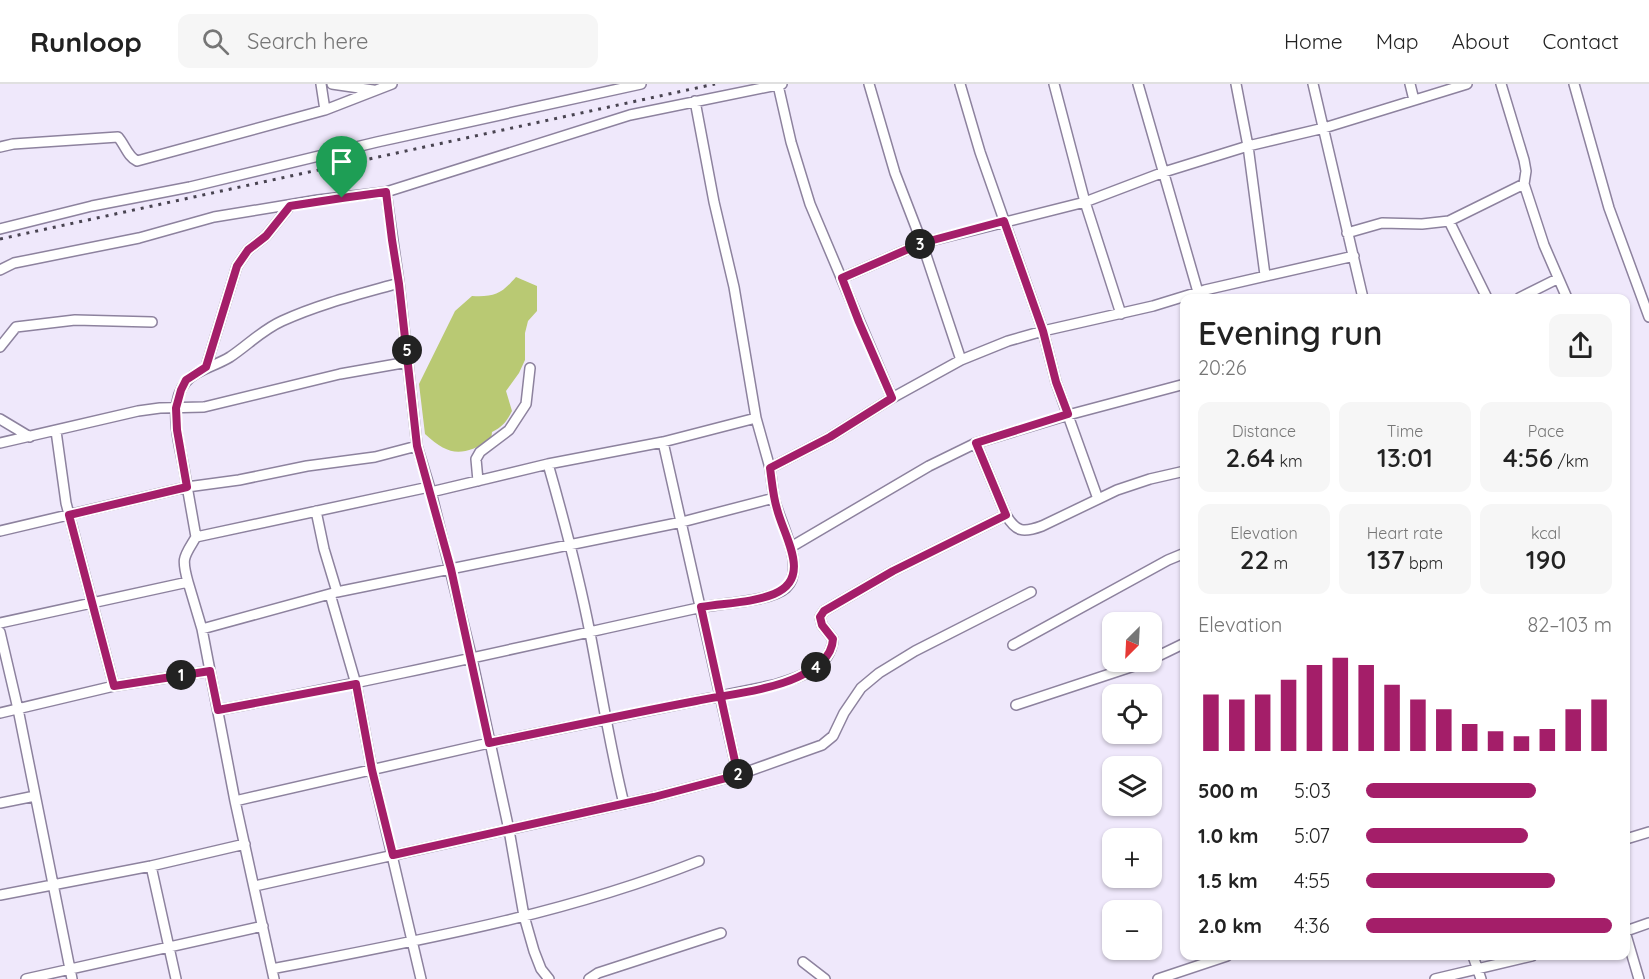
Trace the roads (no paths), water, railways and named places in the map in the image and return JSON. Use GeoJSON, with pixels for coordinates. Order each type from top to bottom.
{"type":"FeatureCollection","features":[{"type":"Feature","properties":{"kind":"street"},"geometry":{"type":"LineString","coordinates":[[321,84],[325,110]]}},
{"type":"Feature","properties":{"kind":"street"},"geometry":{"type":"LineString","coordinates":[[332,84],[375,90]]}},
{"type":"Feature","properties":{"kind":"street"},"geometry":{"type":"LineString","coordinates":[[0,147],[13,144],[118,137],[132,159],[136,161],[325,110],[392,84]]}},
{"type":"Feature","properties":{"kind":"street"},"geometry":{"type":"LineString","coordinates":[[0,229],[92,206],[190,187],[377,142],[641,84]]}},
{"type":"Feature","properties":{"kind":"street"},"geometry":{"type":"LineString","coordinates":[[0,270],[14,263],[140,238],[214,217],[318,200],[386,192],[630,115],[780,84],[791,142],[810,204],[892,398]]}},
{"type":"Feature","properties":{"kind":"street"},"geometry":{"type":"LineString","coordinates":[[869,84],[896,173],[961,360]]}},
{"type":"Feature","properties":{"kind":"street"},"geometry":{"type":"LineString","coordinates":[[960,84],[980,152],[1043,331],[1056,382],[1098,499]]}},
{"type":"Feature","properties":{"kind":"street"},"geometry":{"type":"LineString","coordinates":[[1054,84],[1084,202],[1121,314]]}},
{"type":"Feature","properties":{"kind":"street"},"geometry":{"type":"LineString","coordinates":[[1138,84],[1204,293],[1265,275],[1354,256]]}},
{"type":"Feature","properties":{"kind":"street"},"geometry":{"type":"LineString","coordinates":[[1236,84],[1248,146],[1265,275]]}},
{"type":"Feature","properties":{"kind":"street"},"geometry":{"type":"LineString","coordinates":[[1313,84],[1362,294]]}},
{"type":"Feature","properties":{"kind":"street"},"geometry":{"type":"LineString","coordinates":[[1410,84],[1414,100]]}},
{"type":"Feature","properties":{"kind":"street"},"geometry":{"type":"LineString","coordinates":[[842,278],[922,243],[1084,202],[1164,172],[1248,146],[1324,128],[1467,84]]}},
{"type":"Feature","properties":{"kind":"street"},"geometry":{"type":"LineString","coordinates":[[1501,84],[1524,160],[1526,171],[1524,184],[1544,245],[1565,294]]}},
{"type":"Feature","properties":{"kind":"street"},"geometry":{"type":"LineString","coordinates":[[1574,84],[1609,208],[1649,318]]}},
{"type":"Feature","properties":{"kind":"street"},"geometry":{"type":"LineString","coordinates":[[218,710],[356,684],[701,607],[755,599],[772,595],[785,588],[792,580],[795,568],[777,511],[770,468],[756,418],[734,287],[714,202],[695,101]]}},
{"type":"Feature","properties":{"kind":"street"},"geometry":{"type":"LineString","coordinates":[[1347,233],[1382,223],[1422,224],[1449,221],[1524,184]]}},
{"type":"Feature","properties":{"kind":"street"},"geometry":{"type":"LineString","coordinates":[[386,192],[417,446],[451,569],[472,658],[509,830],[524,916],[541,969],[549,979]]}},
{"type":"Feature","properties":{"kind":"street"},"geometry":{"type":"LineString","coordinates":[[206,367],[237,266],[248,250],[266,236],[290,206]]}},
{"type":"Feature","properties":{"kind":"street"},"geometry":{"type":"LineString","coordinates":[[1449,221],[1485,294]]}},
{"type":"Feature","properties":{"kind":"street"},"geometry":{"type":"LineString","coordinates":[[1527,294],[1557,279]]}},
{"type":"Feature","properties":{"kind":"street"},"geometry":{"type":"LineString","coordinates":[[196,537],[177,430],[176,408],[186,380],[206,367],[226,359],[259,333],[282,321],[319,306],[399,284]]}},
{"type":"Feature","properties":{"kind":"street"},"geometry":{"type":"LineString","coordinates":[[770,468],[830,437],[892,398],[961,360],[1008,341],[1043,331],[1180,299]]}},
{"type":"Feature","properties":{"kind":"street"},"geometry":{"type":"LineString","coordinates":[[0,347],[16,327],[75,320],[152,322]]}},
{"type":"Feature","properties":{"kind":"street"},"geometry":{"type":"LineString","coordinates":[[0,443],[138,411],[204,407],[340,374],[408,362]]}},
{"type":"Feature","properties":{"kind":"street"},"geometry":{"type":"LineString","coordinates":[[478,481],[476,459],[480,452],[509,430],[526,404],[530,368]]}},
{"type":"Feature","properties":{"kind":"street"},"geometry":{"type":"LineString","coordinates":[[790,548],[929,466],[976,443],[1068,414],[1180,385]]}},
{"type":"Feature","properties":{"kind":"street"},"geometry":{"type":"LineString","coordinates":[[0,418],[30,437]]}},
{"type":"Feature","properties":{"kind":"street"},"geometry":{"type":"LineString","coordinates":[[274,979],[235,801],[202,628],[184,562],[185,551],[196,537],[663,442],[756,418]]}},
{"type":"Feature","properties":{"kind":"street"},"geometry":{"type":"LineString","coordinates":[[56,431],[69,515],[114,686]]}},
{"type":"Feature","properties":{"kind":"street"},"geometry":{"type":"LineString","coordinates":[[663,442],[738,775]]}},
{"type":"Feature","properties":{"kind":"street"},"geometry":{"type":"LineString","coordinates":[[976,443],[1012,525],[1017,529],[1029,531],[1060,519],[1117,490],[1180,472]]}},
{"type":"Feature","properties":{"kind":"street"},"geometry":{"type":"LineString","coordinates":[[0,531],[187,487],[375,457],[417,446]]}},
{"type":"Feature","properties":{"kind":"street"},"geometry":{"type":"LineString","coordinates":[[548,464],[570,544],[590,633],[605,719],[624,804]]}},
{"type":"Feature","properties":{"kind":"street"},"geometry":{"type":"LineString","coordinates":[[202,628],[333,593],[682,522],[774,498]]}},
{"type":"Feature","properties":{"kind":"street"},"geometry":{"type":"LineString","coordinates":[[316,511],[420,979]]}},
{"type":"Feature","properties":{"kind":"street"},"geometry":{"type":"LineString","coordinates":[[235,801],[489,743],[774,685],[796,678],[817,667],[833,646],[833,639],[822,625],[820,617],[824,611],[893,571],[1006,515]]}},
{"type":"Feature","properties":{"kind":"street"},"geometry":{"type":"LineString","coordinates":[[1013,645],[1150,569],[1180,555]]}},
{"type":"Feature","properties":{"kind":"street"},"geometry":{"type":"LineString","coordinates":[[0,623],[188,582]]}},
{"type":"Feature","properties":{"kind":"street"},"geometry":{"type":"LineString","coordinates":[[255,886],[624,804],[738,775],[822,745],[833,736],[844,713],[861,688],[879,673],[915,651],[1031,592]]}},
{"type":"Feature","properties":{"kind":"street"},"geometry":{"type":"LineString","coordinates":[[0,632],[18,709],[71,975]]}},
{"type":"Feature","properties":{"kind":"street"},"geometry":{"type":"LineString","coordinates":[[1162,654],[1180,645]]}},
{"type":"Feature","properties":{"kind":"street"},"geometry":{"type":"LineString","coordinates":[[0,713],[114,686],[210,671]]}},
{"type":"Feature","properties":{"kind":"street"},"geometry":{"type":"LineString","coordinates":[[1016,705],[1116,672]]}},
{"type":"Feature","properties":{"kind":"street"},"geometry":{"type":"LineString","coordinates":[[0,803],[35,796]]}},
{"type":"Feature","properties":{"kind":"street"},"geometry":{"type":"LineString","coordinates":[[1630,837],[1649,832]]}},
{"type":"Feature","properties":{"kind":"street"},"geometry":{"type":"LineString","coordinates":[[0,895],[151,866],[245,844]]}},
{"type":"Feature","properties":{"kind":"street"},"geometry":{"type":"LineString","coordinates":[[272,969],[412,942],[524,916],[649,881],[699,861]]}},
{"type":"Feature","properties":{"kind":"street"},"geometry":{"type":"LineString","coordinates":[[151,866],[176,979]]}},
{"type":"Feature","properties":{"kind":"street"},"geometry":{"type":"LineString","coordinates":[[1630,931],[1649,923]]}},
{"type":"Feature","properties":{"kind":"street"},"geometry":{"type":"LineString","coordinates":[[26,979],[71,975],[169,946],[263,926]]}},
{"type":"Feature","properties":{"kind":"street"},"geometry":{"type":"LineString","coordinates":[[589,979],[721,933]]}},
{"type":"Feature","properties":{"kind":"street"},"geometry":{"type":"LineString","coordinates":[[1630,947],[1639,979]]}},
{"type":"Feature","properties":{"kind":"street"},"geometry":{"type":"LineString","coordinates":[[1158,979],[1215,960]]}},
{"type":"Feature","properties":{"kind":"street"},"geometry":{"type":"LineString","coordinates":[[1435,979],[1479,974],[1520,960]]}},
{"type":"Feature","properties":{"kind":"street"},"geometry":{"type":"LineString","coordinates":[[803,962],[825,979]]}},
{"type":"Feature","properties":{"kind":"railway"},"geometry":{"type":"LineString","coordinates":[[0,239],[715,84]]}}]}
